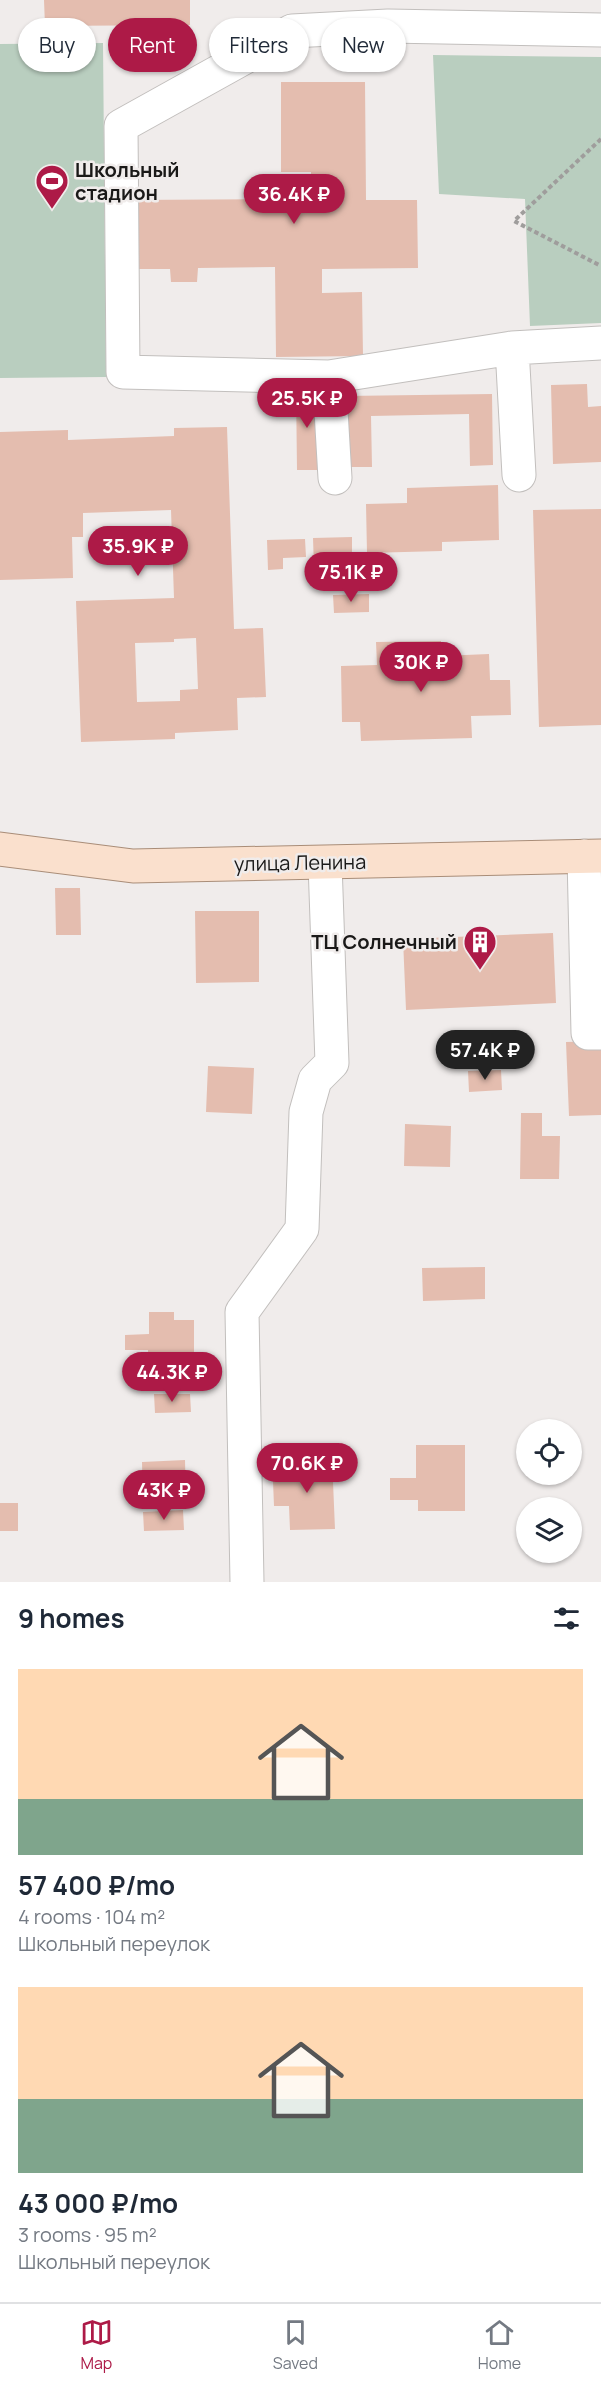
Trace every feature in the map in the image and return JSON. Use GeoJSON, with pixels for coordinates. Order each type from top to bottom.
{"type":"FeatureCollection","features":[{"type":"Feature","properties":{"kind":"main road","name":"улица Ленина"},"geometry":{"type":"LineString","coordinates":[[0,849],[133,866],[593,856]]}},
{"type":"Feature","properties":{"kind":"street"},"geometry":{"type":"LineString","coordinates":[[601,30],[388,13],[292,31],[121,126],[123,372],[329,377],[512,348],[601,343]]}},
{"type":"Feature","properties":{"kind":"street"},"geometry":{"type":"LineString","coordinates":[[512,348],[519,475]]}},
{"type":"Feature","properties":{"kind":"street"},"geometry":{"type":"LineString","coordinates":[[329,377],[335,478]]}},
{"type":"Feature","properties":{"kind":"street"},"geometry":{"type":"LineString","coordinates":[[593,856],[588,1033],[601,1033]]}},
{"type":"Feature","properties":{"kind":"street"},"geometry":{"type":"LineString","coordinates":[[247,1582],[242,1312],[302,1229],[306,1112],[315,1080],[332,1063],[325,863]]}},
{"type":"Feature","properties":{"kind":"path"},"geometry":{"type":"LineString","coordinates":[[601,139],[513,221],[601,266]]}},
{"type":"Feature","properties":{"kind":"green space","name":"Школьный стадион"},"geometry":{"type":"Polygon","coordinates":[[[96,43],[103,43],[106,377],[0,378],[0,44],[18,44],[18,72],[96,72],[96,43]]]}},
{"type":"Feature","properties":{"kind":"green space"},"geometry":{"type":"Polygon","coordinates":[[[433,55],[601,57],[601,323],[530,326],[525,199],[439,194],[433,55]]]}},
{"type":"Feature","properties":{"kind":"building"},"geometry":{"type":"Polygon","coordinates":[[[44,0],[190,0],[190,18],[108,18],[108,26],[96,26],[96,18],[45,18],[44,0]]]}},
{"type":"Feature","properties":{"kind":"building"},"geometry":{"type":"Polygon","coordinates":[[[281,82],[365,82],[366,200],[417,200],[418,268],[322,269],[322,293],[362,292],[363,356],[276,357],[275,267],[198,268],[197,282],[171,282],[170,269],[130,269],[129,200],[311,199],[311,172],[281,172],[281,82]]]}},
{"type":"Feature","properties":{"kind":"building"},"geometry":{"type":"Polygon","coordinates":[[[587,384],[588,407],[601,406],[601,462],[553,464],[551,385],[587,384]]]}},
{"type":"Feature","properties":{"kind":"building"},"geometry":{"type":"Polygon","coordinates":[[[296,387],[316,387],[318,470],[297,470],[296,387]]]}},
{"type":"Feature","properties":{"kind":"building"},"geometry":{"type":"Polygon","coordinates":[[[492,394],[493,465],[470,466],[469,414],[371,416],[372,467],[347,467],[346,396],[492,394]]]}},
{"type":"Feature","properties":{"kind":"building"},"geometry":{"type":"Polygon","coordinates":[[[227,427],[234,629],[263,628],[266,697],[237,698],[238,730],[175,733],[175,739],[81,742],[76,601],[174,598],[171,510],[83,513],[83,537],[72,537],[73,578],[0,580],[0,432],[68,430],[68,440],[174,436],[174,428],[227,427]],[[196,638],[174,639],[174,642],[135,643],[137,702],[180,701],[180,690],[198,689],[196,638]]]}},
{"type":"Feature","properties":{"kind":"building"},"geometry":{"type":"Polygon","coordinates":[[[498,485],[499,540],[442,542],[442,551],[367,553],[366,504],[407,503],[407,488],[498,485]]]}},
{"type":"Feature","properties":{"kind":"building"},"geometry":{"type":"Polygon","coordinates":[[[601,509],[601,725],[539,727],[533,510],[601,509]]]}},
{"type":"Feature","properties":{"kind":"building"},"geometry":{"type":"Polygon","coordinates":[[[352,537],[352,555],[330,555],[330,568],[314,568],[313,538],[352,537]]]}},
{"type":"Feature","properties":{"kind":"building"},"geometry":{"type":"Polygon","coordinates":[[[305,539],[306,557],[283,558],[283,569],[268,570],[267,540],[305,539]]]}},
{"type":"Feature","properties":{"kind":"building"},"geometry":{"type":"Polygon","coordinates":[[[369,594],[369,612],[334,613],[333,595],[369,594]]]}},
{"type":"Feature","properties":{"kind":"building"},"geometry":{"type":"Polygon","coordinates":[[[441,641],[441,656],[489,654],[490,680],[510,680],[511,715],[471,716],[472,738],[361,741],[360,722],[342,722],[341,666],[377,665],[376,642],[441,641]]]}},
{"type":"Feature","properties":{"kind":"building"},"geometry":{"type":"Polygon","coordinates":[[[55,888],[80,888],[81,935],[56,935],[55,888]]]}},
{"type":"Feature","properties":{"kind":"building"},"geometry":{"type":"Polygon","coordinates":[[[195,911],[259,911],[259,982],[196,983],[195,911]]]}},
{"type":"Feature","properties":{"kind":"building","name":"ТЦ Солнечный"},"geometry":{"type":"Polygon","coordinates":[[[553,933],[556,1003],[406,1010],[403,939],[553,933]]]}},
{"type":"Feature","properties":{"kind":"building"},"geometry":{"type":"Polygon","coordinates":[[[601,1041],[601,1115],[569,1116],[566,1042],[601,1041]]]}},
{"type":"Feature","properties":{"kind":"building"},"geometry":{"type":"Polygon","coordinates":[[[208,1066],[254,1068],[252,1114],[206,1112],[208,1066]]]}},
{"type":"Feature","properties":{"kind":"building"},"geometry":{"type":"Polygon","coordinates":[[[501,1070],[502,1090],[469,1092],[468,1071],[501,1070]]]}},
{"type":"Feature","properties":{"kind":"building"},"geometry":{"type":"Polygon","coordinates":[[[521,1113],[542,1113],[542,1136],[560,1136],[559,1179],[520,1179],[521,1113]]]}},
{"type":"Feature","properties":{"kind":"building"},"geometry":{"type":"Polygon","coordinates":[[[405,1124],[451,1126],[450,1167],[404,1166],[405,1124]]]}},
{"type":"Feature","properties":{"kind":"building"},"geometry":{"type":"Polygon","coordinates":[[[485,1267],[485,1299],[423,1301],[422,1268],[485,1267]]]}},
{"type":"Feature","properties":{"kind":"building"},"geometry":{"type":"Polygon","coordinates":[[[149,1312],[174,1312],[174,1320],[194,1320],[194,1360],[148,1360],[148,1350],[125,1350],[125,1335],[149,1334],[149,1312]]]}},
{"type":"Feature","properties":{"kind":"building"},"geometry":{"type":"Polygon","coordinates":[[[154,1394],[190,1394],[191,1412],[155,1413],[154,1394]]]}},
{"type":"Feature","properties":{"kind":"building"},"geometry":{"type":"Polygon","coordinates":[[[416,1445],[465,1445],[465,1511],[418,1511],[418,1500],[390,1500],[390,1478],[416,1478],[416,1445]]]}},
{"type":"Feature","properties":{"kind":"building"},"geometry":{"type":"Polygon","coordinates":[[[332,1458],[335,1529],[290,1530],[289,1506],[274,1506],[273,1481],[285,1480],[285,1459],[332,1458]]]}},
{"type":"Feature","properties":{"kind":"building"},"geometry":{"type":"Polygon","coordinates":[[[185,1460],[186,1502],[143,1503],[142,1462],[185,1460]]]}},
{"type":"Feature","properties":{"kind":"building"},"geometry":{"type":"Polygon","coordinates":[[[0,1503],[18,1503],[18,1531],[0,1531],[0,1503]]]}},
{"type":"Feature","properties":{"kind":"building"},"geometry":{"type":"Polygon","coordinates":[[[183,1510],[184,1530],[144,1531],[143,1512],[183,1510]]]}},
{"type":"Feature","properties":{"kind":"place","name":"Школьный стадион"},"geometry":{"type":"Point","coordinates":[52,210]}},
{"type":"Feature","properties":{"kind":"place","name":"ТЦ Солнечный"},"geometry":{"type":"Point","coordinates":[480,971]}}]}
